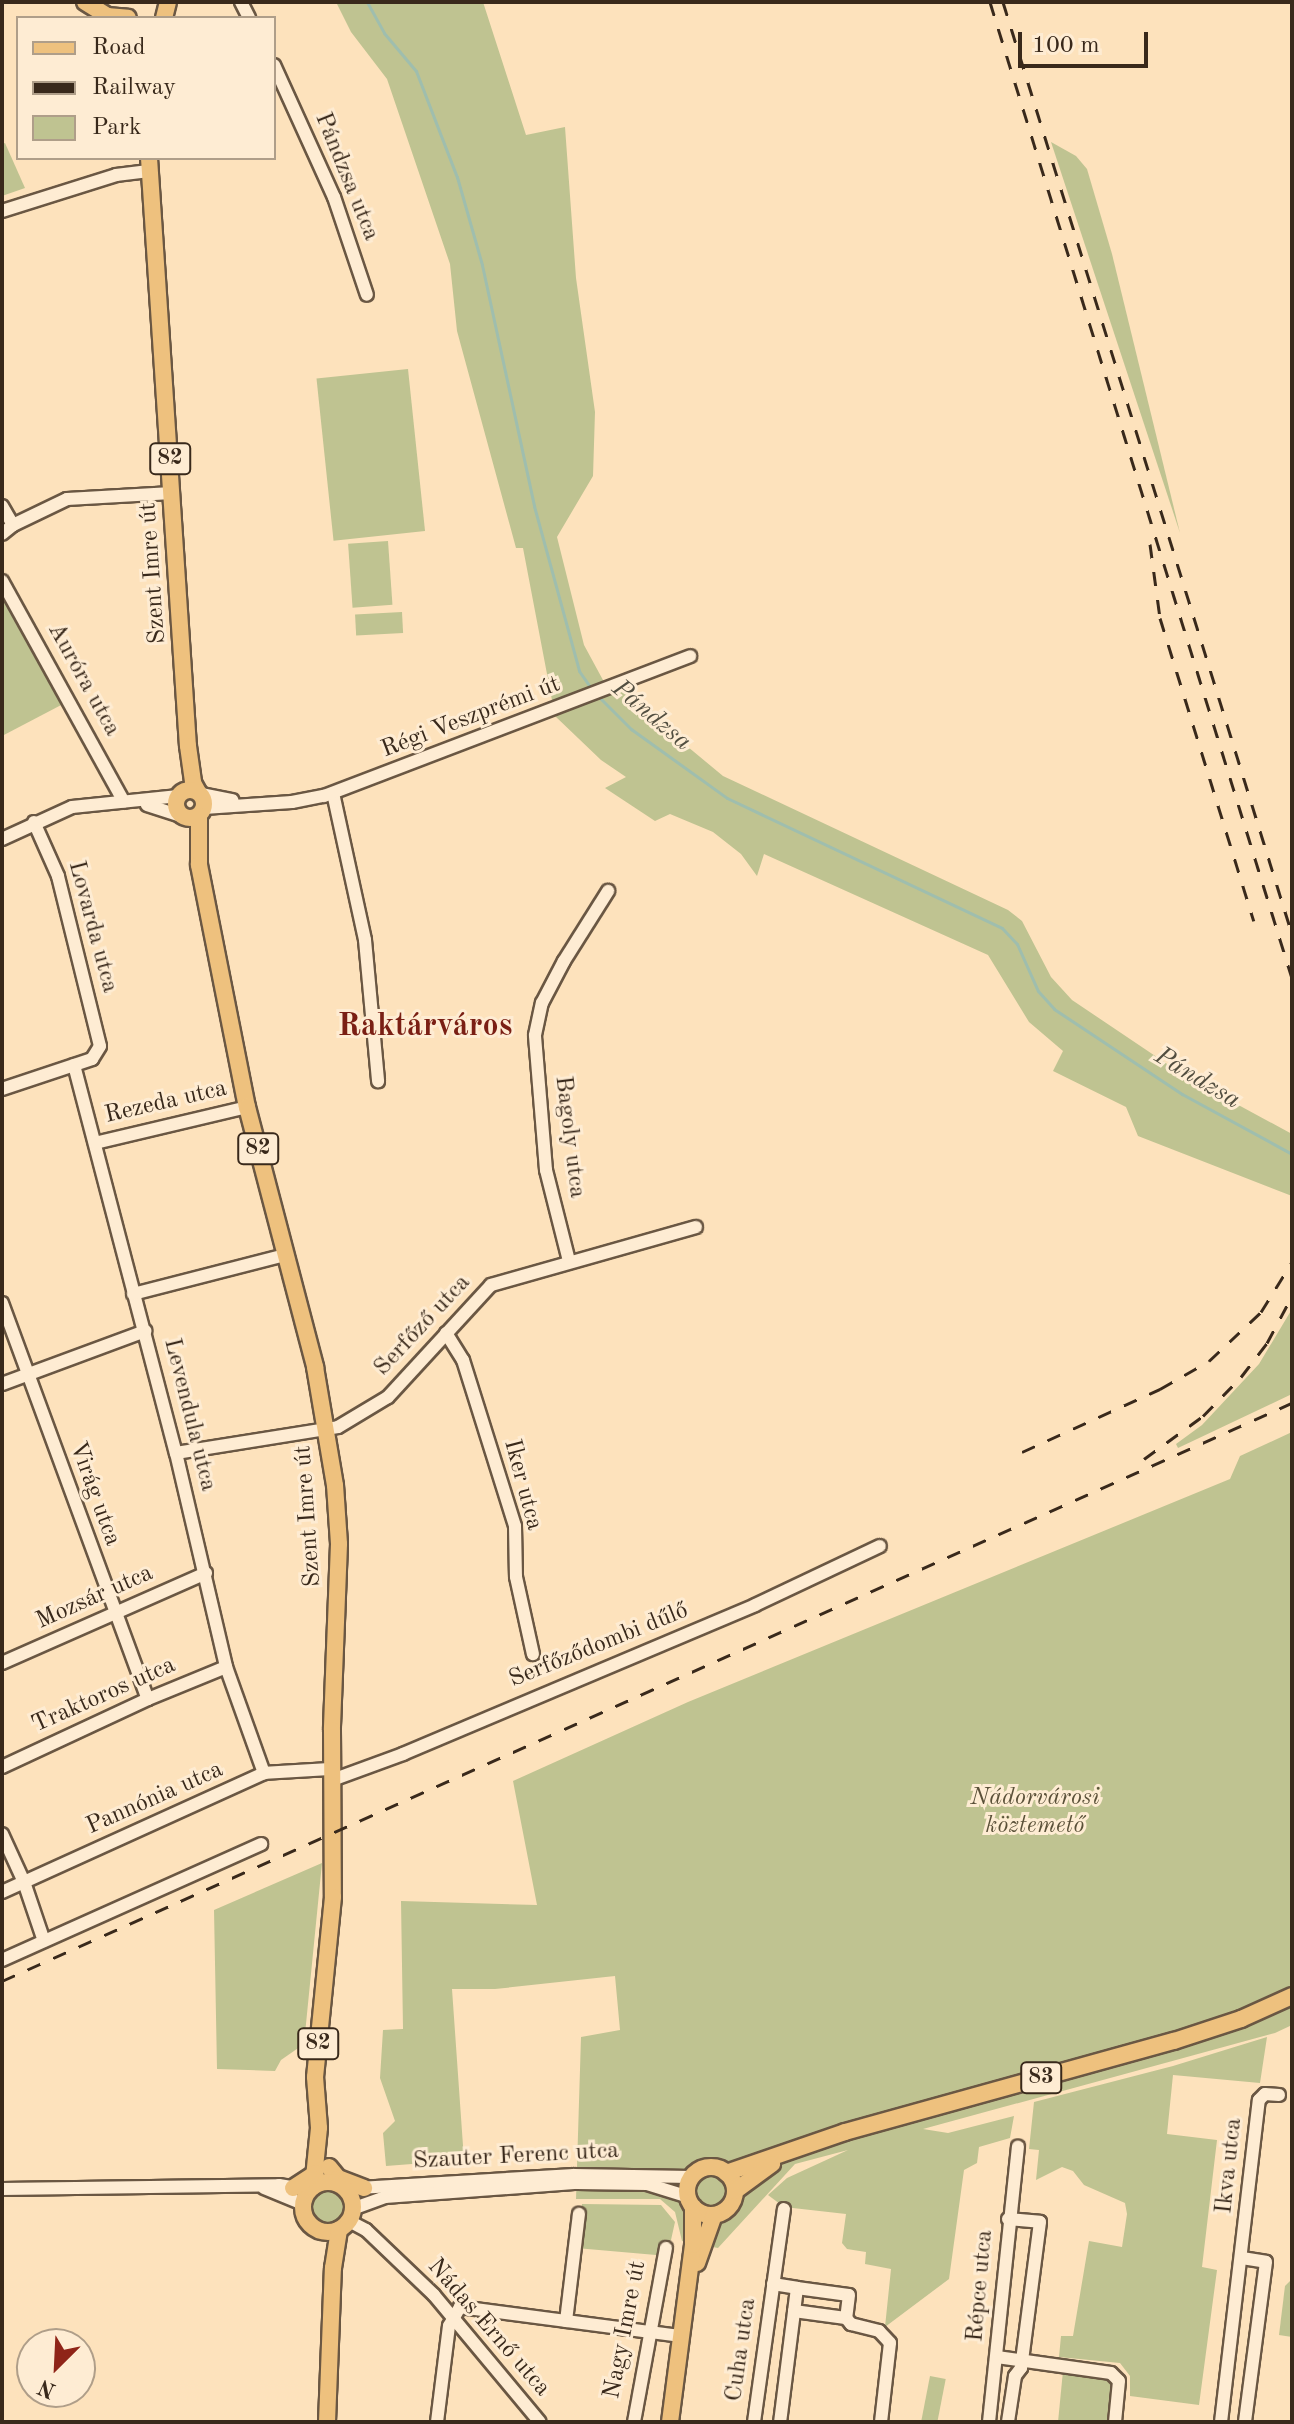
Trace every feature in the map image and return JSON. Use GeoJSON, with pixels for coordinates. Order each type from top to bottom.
{"type":"FeatureCollection","features":[{"type":"Feature","properties":{"kind":"main road"},"geometry":{"type":"LineString","coordinates":[[94,11],[134,10]]}},
{"type":"Feature","properties":{"kind":"main road","name":"Szent Imre út"},"geometry":{"type":"LineString","coordinates":[[149,165],[191,804],[199,865],[247,1107],[315,1367],[335,1485],[339,1544],[332,1774],[333,1897],[315,2077],[319,2128],[311,2185]]}},
{"type":"Feature","properties":{"kind":"main road","name":"83"},"geometry":{"type":"LineString","coordinates":[[670,2422],[688,2287],[691,2177],[710,2167],[726,2173],[845,2132],[1174,2041],[1241,2019],[1292,1996]]}},
{"type":"Feature","properties":{"kind":"main road","name":"83"},"geometry":{"type":"LineString","coordinates":[[688,2287],[714,2215],[728,2208],[735,2191],[787,2153]]}},
{"type":"Feature","properties":{"kind":"main road"},"geometry":{"type":"LineString","coordinates":[[726,2173],[735,2191]]}},
{"type":"Feature","properties":{"kind":"main road"},"geometry":{"type":"LineString","coordinates":[[311,2185],[338,2178],[354,2210]]}},
{"type":"Feature","properties":{"kind":"main road"},"geometry":{"type":"LineString","coordinates":[[311,2185],[327,2182],[341,2186],[354,2210]]}},
{"type":"Feature","properties":{"kind":"main road","name":"82"},"geometry":{"type":"LineString","coordinates":[[311,2185],[305,2217],[320,2231],[333,2268]]}},
{"type":"Feature","properties":{"kind":"main road"},"geometry":{"type":"LineString","coordinates":[[691,2202],[714,2215]]}},
{"type":"Feature","properties":{"kind":"main road"},"geometry":{"type":"LineString","coordinates":[[320,2231],[354,2210]]}},
{"type":"Feature","properties":{"kind":"main road","name":"82"},"geometry":{"type":"LineString","coordinates":[[327,2422],[333,2268],[354,2210]]}},
{"type":"Feature","properties":{"kind":"street"},"geometry":{"type":"LineString","coordinates":[[238,16],[241,2],[248,16]]}},
{"type":"Feature","properties":{"kind":"street","name":"Pándzsa utca"},"geometry":{"type":"LineString","coordinates":[[276,73],[334,197],[367,295]]}},
{"type":"Feature","properties":{"kind":"street"},"geometry":{"type":"LineString","coordinates":[[2,211],[149,165]]}},
{"type":"Feature","properties":{"kind":"street"},"geometry":{"type":"LineString","coordinates":[[2,534],[13,525],[67,499],[172,493]]}},
{"type":"Feature","properties":{"kind":"street"},"geometry":{"type":"LineString","coordinates":[[2,506],[13,525]]}},
{"type":"Feature","properties":{"kind":"street","name":"Auróra utca"},"geometry":{"type":"LineString","coordinates":[[2,581],[87,728],[124,802]]}},
{"type":"Feature","properties":{"kind":"street","name":"Régi Veszprémi út"},"geometry":{"type":"LineString","coordinates":[[124,802],[263,804],[292,802],[333,793],[690,656]]}},
{"type":"Feature","properties":{"kind":"street"},"geometry":{"type":"LineString","coordinates":[[333,793],[365,940],[378,1081]]}},
{"type":"Feature","properties":{"kind":"street"},"geometry":{"type":"LineString","coordinates":[[2,839],[72,807],[124,802],[161,808],[191,804]]}},
{"type":"Feature","properties":{"kind":"street","name":"Lovarda utca"},"geometry":{"type":"LineString","coordinates":[[34,822],[58,876],[100,1046],[92,1059],[74,1065]]}},
{"type":"Feature","properties":{"kind":"street","name":"Bagoly utca"},"geometry":{"type":"LineString","coordinates":[[569,1261],[546,1170],[535,1035],[542,1003],[608,891]]}},
{"type":"Feature","properties":{"kind":"street"},"geometry":{"type":"LineString","coordinates":[[2,1089],[74,1065]]}},
{"type":"Feature","properties":{"kind":"street","name":"Levendula utca"},"geometry":{"type":"LineString","coordinates":[[74,1065],[176,1453],[226,1667],[264,1773]]}},
{"type":"Feature","properties":{"kind":"street","name":"Rezeda utca"},"geometry":{"type":"LineString","coordinates":[[95,1143],[247,1107]]}},
{"type":"Feature","properties":{"kind":"street","name":"Serfőző utca"},"geometry":{"type":"LineString","coordinates":[[176,1453],[327,1431],[366,1413],[388,1397],[491,1285],[696,1227]]}},
{"type":"Feature","properties":{"kind":"street"},"geometry":{"type":"LineString","coordinates":[[133,1294],[285,1255]]}},
{"type":"Feature","properties":{"kind":"street","name":"Virág utca"},"geometry":{"type":"LineString","coordinates":[[2,1303],[148,1699]]}},
{"type":"Feature","properties":{"kind":"street"},"geometry":{"type":"LineString","coordinates":[[2,1384],[145,1331]]}},
{"type":"Feature","properties":{"kind":"street","name":"Iker utca"},"geometry":{"type":"LineString","coordinates":[[446,1333],[463,1360],[515,1526],[516,1577],[533,1654]]}},
{"type":"Feature","properties":{"kind":"street","name":"Serfőződombi dűlő"},"geometry":{"type":"LineString","coordinates":[[332,1774],[403,1754],[755,1605],[880,1546]]}},
{"type":"Feature","properties":{"kind":"street","name":"Mozsár utca"},"geometry":{"type":"LineString","coordinates":[[2,1663],[206,1573]]}},
{"type":"Feature","properties":{"kind":"street","name":"Traktoros utca"},"geometry":{"type":"LineString","coordinates":[[2,1767],[148,1699],[226,1667]]}},
{"type":"Feature","properties":{"kind":"street","name":"Pannónia utca"},"geometry":{"type":"LineString","coordinates":[[2,1892],[264,1773],[332,1774]]}},
{"type":"Feature","properties":{"kind":"street"},"geometry":{"type":"LineString","coordinates":[[2,1834],[24,1882],[44,1941]]}},
{"type":"Feature","properties":{"kind":"street"},"geometry":{"type":"LineString","coordinates":[[2,1960],[261,1844]]}},
{"type":"Feature","properties":{"kind":"street","name":"Ikva utca"},"geometry":{"type":"LineString","coordinates":[[1221,2422],[1259,2100],[1265,2094],[1279,2095]]}},
{"type":"Feature","properties":{"kind":"street","name":"Répce utca"},"geometry":{"type":"LineString","coordinates":[[989,2422],[1018,2147]]}},
{"type":"Feature","properties":{"kind":"street","name":"Szauter Ferenc utca"},"geometry":{"type":"LineString","coordinates":[[354,2210],[574,2175],[691,2177]]}},
{"type":"Feature","properties":{"kind":"street","name":"Szauter Ferenc utca"},"geometry":{"type":"LineString","coordinates":[[354,2210],[458,2190],[617,2182],[647,2184],[691,2202]]}},
{"type":"Feature","properties":{"kind":"street"},"geometry":{"type":"LineString","coordinates":[[261,2186],[311,2185]]}},
{"type":"Feature","properties":{"kind":"street"},"geometry":{"type":"LineString","coordinates":[[2,2189],[311,2185]]}},
{"type":"Feature","properties":{"kind":"street","name":"Cuha utca"},"geometry":{"type":"LineString","coordinates":[[754,2422],[784,2209]]}},
{"type":"Feature","properties":{"kind":"street"},"geometry":{"type":"LineString","coordinates":[[354,2210],[361,2212],[366,2230]]}},
{"type":"Feature","properties":{"kind":"street","name":"Nádas Ernő utca"},"geometry":{"type":"LineString","coordinates":[[354,2210],[366,2230],[455,2317],[540,2422]]}},
{"type":"Feature","properties":{"kind":"street"},"geometry":{"type":"LineString","coordinates":[[566,2321],[579,2214]]}},
{"type":"Feature","properties":{"kind":"street","name":"Répce utca"},"geometry":{"type":"LineString","coordinates":[[1008,2219],[1040,2222],[1022,2361],[1015,2376],[1008,2422]]}},
{"type":"Feature","properties":{"kind":"street","name":"Nagy Imre út"},"geometry":{"type":"LineString","coordinates":[[634,2422],[666,2248]]}},
{"type":"Feature","properties":{"kind":"street"},"geometry":{"type":"LineString","coordinates":[[1242,2258],[1266,2262],[1245,2422]]}},
{"type":"Feature","properties":{"kind":"street","name":"Cuha utca"},"geometry":{"type":"LineString","coordinates":[[773,2284],[797,2288],[780,2422]]}},
{"type":"Feature","properties":{"kind":"street"},"geometry":{"type":"LineString","coordinates":[[797,2288],[849,2295],[846,2318]]}},
{"type":"Feature","properties":{"kind":"street"},"geometry":{"type":"LineString","coordinates":[[437,2422],[449,2326],[460,2307],[681,2336]]}},
{"type":"Feature","properties":{"kind":"street","name":"Cuha utca"},"geometry":{"type":"LineString","coordinates":[[794,2311],[846,2318],[851,2324],[879,2331],[890,2343],[881,2422]]}},
{"type":"Feature","properties":{"kind":"street","name":"Répce utca"},"geometry":{"type":"LineString","coordinates":[[997,2357],[1111,2373],[1119,2381],[1115,2422]]}},
{"type":"Feature","properties":{"kind":"street"},"geometry":{"type":"LineString","coordinates":[[1226,2382],[1250,2384]]}},
{"type":"Feature","properties":{"kind":"green space"},"geometry":{"type":"Polygon","coordinates":[[[336,2],[483,2],[526,135],[565,127],[576,278],[595,412],[593,476],[557,537],[584,645],[610,693],[632,688],[682,742],[723,776],[1008,910],[1022,921],[1051,977],[1072,1000],[1185,1076],[1292,1134],[1292,1196],[1138,1136],[1126,1107],[1053,1071],[1063,1051],[1029,1022],[988,955],[764,854],[757,876],[741,854],[713,832],[670,814],[655,821],[605,788],[626,777],[601,760],[555,716],[523,548],[516,548],[457,331],[450,264],[387,79],[351,32],[336,2]]]}},
{"type":"Feature","properties":{"kind":"green space"},"geometry":{"type":"Polygon","coordinates":[[[1051,142],[1076,156],[1087,169],[1112,254],[1180,533],[1051,142]]]}},
{"type":"Feature","properties":{"kind":"green space"},"geometry":{"type":"Polygon","coordinates":[[[5,143],[25,188],[2,196],[2,144],[5,143]]]}},
{"type":"Feature","properties":{"kind":"green space"},"geometry":{"type":"Polygon","coordinates":[[[408,369],[425,531],[334,541],[317,379],[408,369]]]}},
{"type":"Feature","properties":{"kind":"green space"},"geometry":{"type":"Polygon","coordinates":[[[388,541],[392,605],[353,608],[348,544],[388,541]]]}},
{"type":"Feature","properties":{"kind":"green space"},"geometry":{"type":"Polygon","coordinates":[[[2,585],[65,703],[2,736],[2,585]]]}},
{"type":"Feature","properties":{"kind":"green space"},"geometry":{"type":"Polygon","coordinates":[[[402,612],[403,633],[356,635],[355,614],[402,612]]]}},
{"type":"Feature","properties":{"kind":"green space"},"geometry":{"type":"Polygon","coordinates":[[[1292,1309],[1292,1394],[1178,1448],[1176,1444],[1202,1425],[1259,1364],[1292,1309]]]}},
{"type":"Feature","properties":{"kind":"green space","name":"Nádorvárosi köztemető"},"geometry":{"type":"Polygon","coordinates":[[[1292,1432],[1292,2025],[1275,2033],[923,2129],[948,2133],[1014,2116],[1010,2138],[979,2147],[977,2163],[964,2170],[949,2279],[885,2327],[891,2269],[865,2264],[866,2252],[847,2249],[842,2243],[846,2214],[784,2207],[768,2195],[787,2178],[848,2150],[795,2164],[718,2248],[682,2241],[675,2212],[660,2199],[576,2199],[581,2037],[620,2030],[615,1976],[495,1989],[452,1989],[464,2160],[386,2166],[383,2133],[395,2121],[380,2078],[383,2030],[403,2029],[401,1901],[537,1905],[513,1781],[688,1702],[1230,1479],[1240,1456],[1292,1432]]]}},
{"type":"Feature","properties":{"kind":"green space"},"geometry":{"type":"Polygon","coordinates":[[[322,1863],[304,2044],[281,2060],[275,2071],[217,2069],[214,1910],[322,1863]]]}},
{"type":"Feature","properties":{"kind":"green space"},"geometry":{"type":"Polygon","coordinates":[[[1267,2037],[1260,2083],[1173,2075],[1167,2134],[1217,2140],[1202,2267],[1217,2270],[1199,2405],[1130,2396],[1130,2376],[1120,2363],[1059,2357],[1061,2336],[1073,2336],[1089,2241],[1122,2247],[1127,2214],[1125,2203],[1084,2185],[1073,2171],[1062,2167],[1036,2180],[1039,2150],[1029,2149],[1034,2102],[1173,2066],[1267,2037]]]}},
{"type":"Feature","properties":{"kind":"green space"},"geometry":{"type":"Polygon","coordinates":[[[329,2191],[340,2196],[345,2207],[340,2218],[329,2223],[318,2218],[313,2207],[318,2196],[329,2191]]]}},
{"type":"Feature","properties":{"kind":"green space"},"geometry":{"type":"Polygon","coordinates":[[[582,2204],[661,2205],[675,2222],[671,2240],[665,2242],[656,2255],[576,2248],[582,2204]]]}},
{"type":"Feature","properties":{"kind":"green space"},"geometry":{"type":"Polygon","coordinates":[[[1292,2279],[1292,2337],[1279,2335],[1285,2286],[1292,2279]]]}},
{"type":"Feature","properties":{"kind":"green space"},"geometry":{"type":"Polygon","coordinates":[[[1063,2371],[1110,2376],[1116,2382],[1112,2422],[1058,2422],[1063,2371]]]}},
{"type":"Feature","properties":{"kind":"green space"},"geometry":{"type":"Polygon","coordinates":[[[930,2376],[946,2379],[937,2422],[921,2421],[930,2376]]]}},
{"type":"Feature","properties":{"kind":"waterway","name":"Pándzsa"},"geometry":{"type":"LineString","coordinates":[[367,2],[384,33],[416,71],[457,177],[482,265],[534,506],[579,671],[593,691]]}},
{"type":"Feature","properties":{"kind":"waterway","name":"Pándzsa"},"geometry":{"type":"LineString","coordinates":[[598,696],[631,729],[727,798],[1002,928],[1017,944],[1038,991],[1054,1009],[1182,1094],[1292,1154]]}},
{"type":"Feature","properties":{"kind":"railway"},"geometry":{"type":"LineString","coordinates":[[990,2],[1292,978]]}},
{"type":"Feature","properties":{"kind":"railway"},"geometry":{"type":"LineString","coordinates":[[1003,2],[1292,934]]}},
{"type":"Feature","properties":{"kind":"railway"},"geometry":{"type":"LineString","coordinates":[[1150,544],[1160,618],[1254,921]]}},
{"type":"Feature","properties":{"kind":"railway"},"geometry":{"type":"LineString","coordinates":[[1022,1452],[1160,1389],[1209,1361],[1261,1312],[1292,1262]]}},
{"type":"Feature","properties":{"kind":"railway"},"geometry":{"type":"LineString","coordinates":[[1144,1459],[1203,1416],[1241,1377],[1267,1343],[1292,1296]]}},
{"type":"Feature","properties":{"kind":"railway"},"geometry":{"type":"LineString","coordinates":[[2,1981],[1292,1403]]}},
{"type":"Feature","properties":{"kind":"district","name":"Raktárváros"},"geometry":{"type":"Point","coordinates":[425,1027]}}]}
